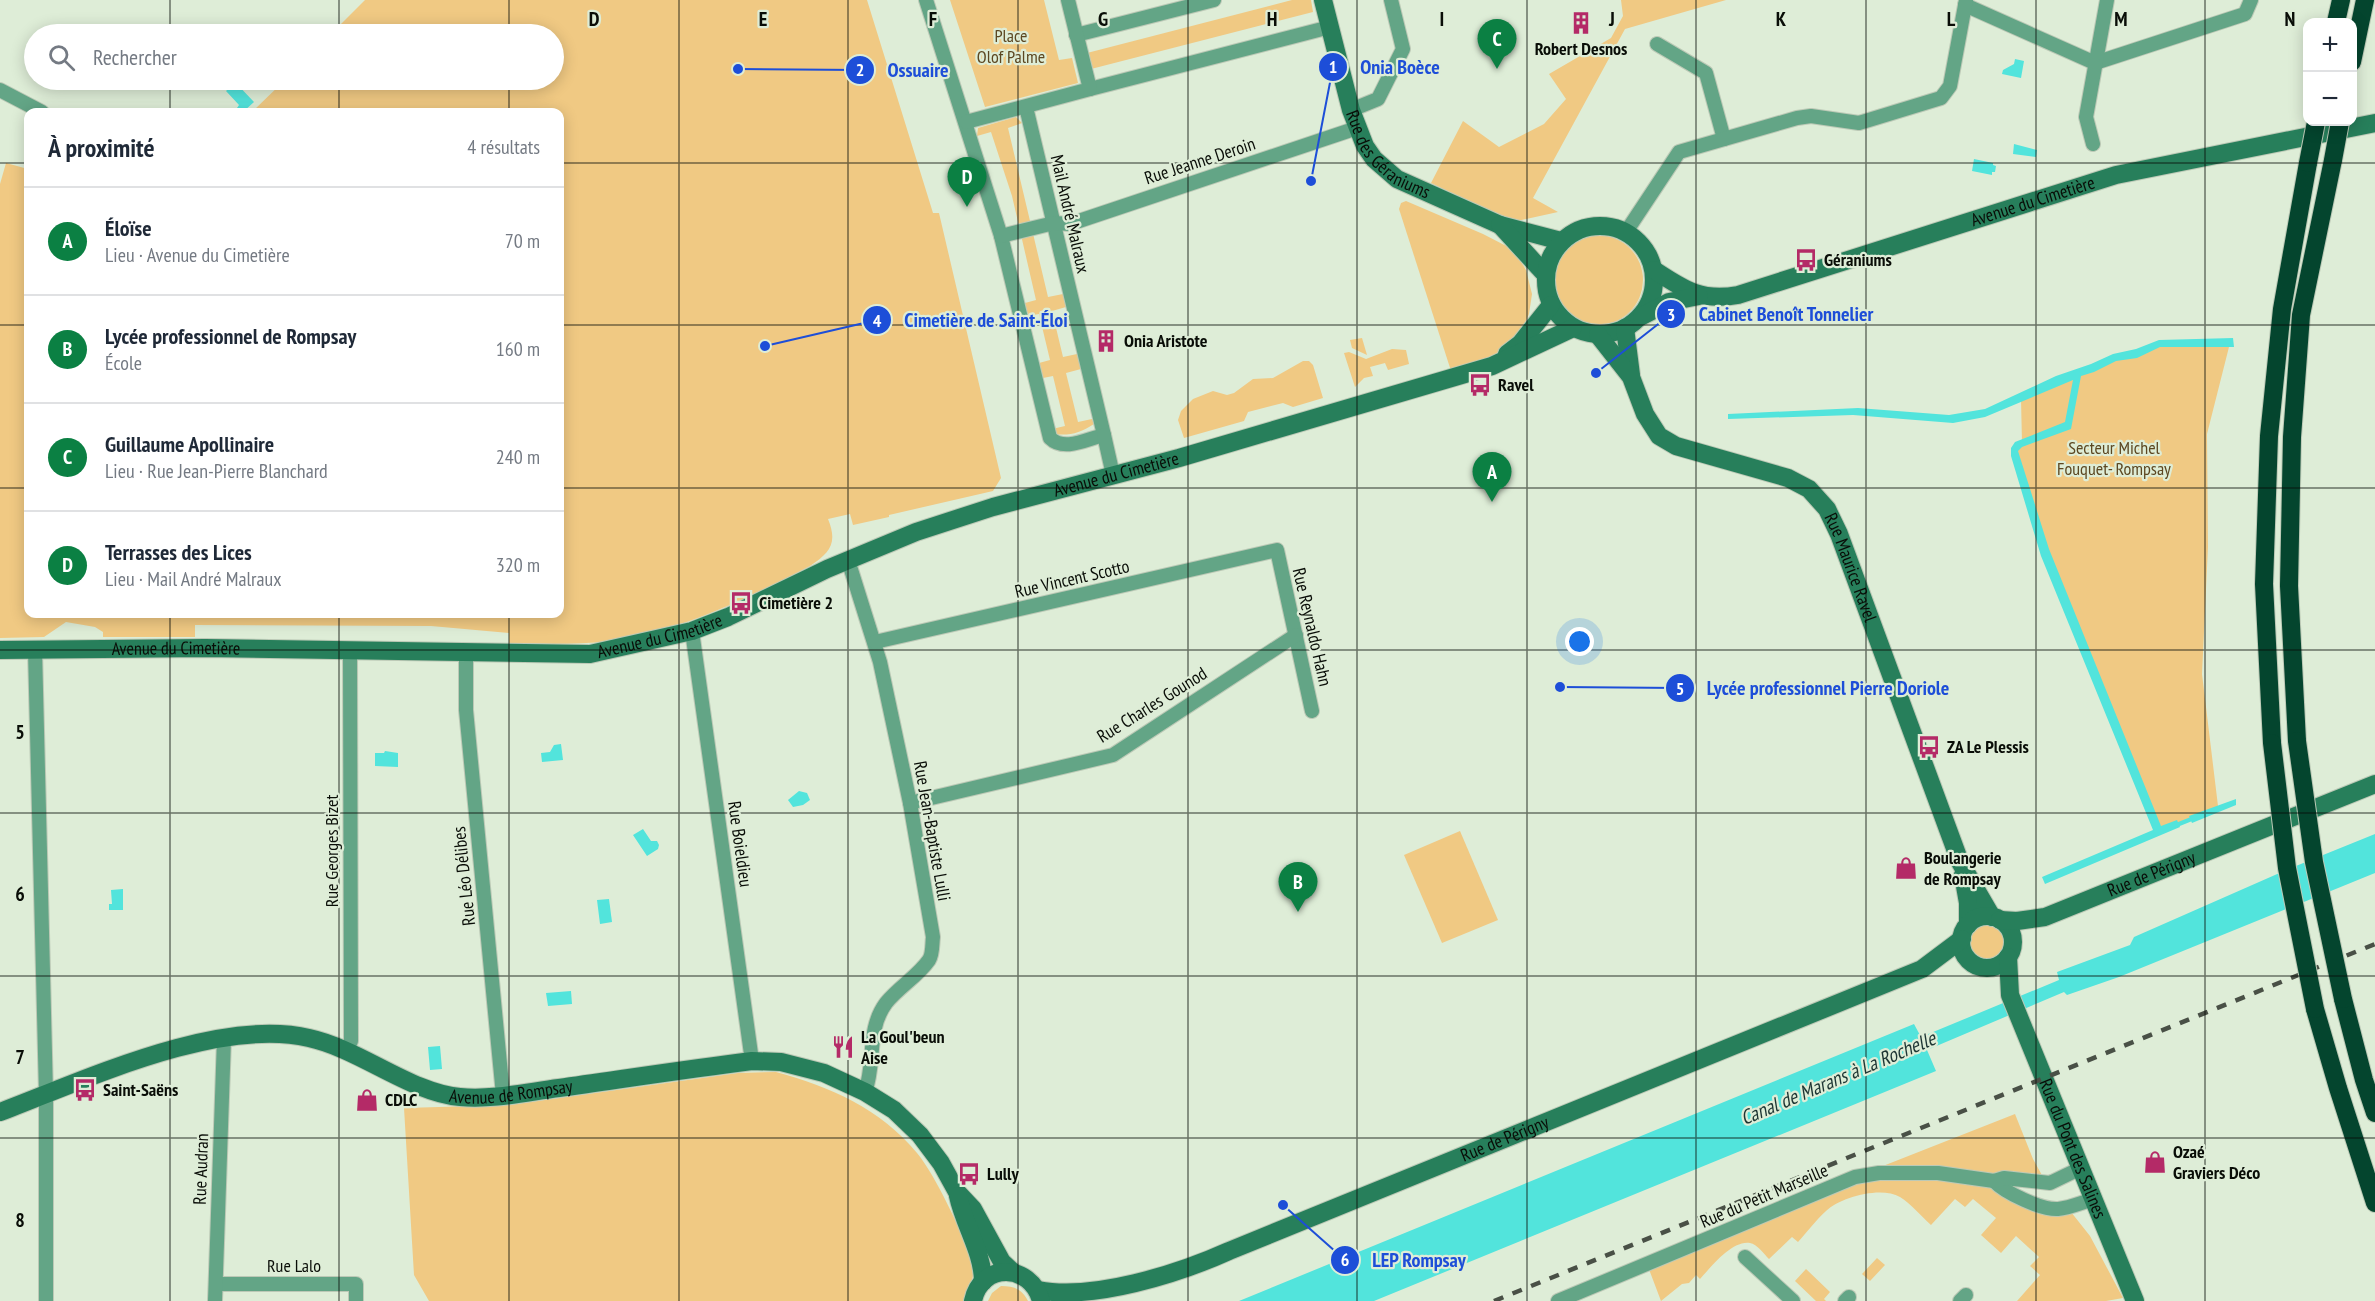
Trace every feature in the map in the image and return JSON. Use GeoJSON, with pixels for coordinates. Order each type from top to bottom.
{"type":"FeatureCollection","features":[{"type":"Feature","properties":{"kind":"highway"},"geometry":{"type":"LineString","coordinates":[[2337,18],[2341,0]]}},
{"type":"Feature","properties":{"kind":"highway"},"geometry":{"type":"LineString","coordinates":[[2357,38],[2365,0]]}},
{"type":"Feature","properties":{"kind":"highway"},"geometry":{"type":"LineString","coordinates":[[2315,126],[2282,309],[2269,436],[2264,584],[2272,743],[2287,868],[2315,1009],[2375,1203]]}},
{"type":"Feature","properties":{"kind":"highway"},"geometry":{"type":"LineString","coordinates":[[2339,126],[2301,315],[2292,437],[2289,586],[2297,741],[2314,862],[2343,999],[2375,1113]]}},
{"type":"Feature","properties":{"kind":"street"},"geometry":{"type":"LineString","coordinates":[[926,0],[1001,236],[1050,438],[1056,444],[1064,445],[1104,435]]}},
{"type":"Feature","properties":{"kind":"street"},"geometry":{"type":"LineString","coordinates":[[1068,0],[1090,89]]}},
{"type":"Feature","properties":{"kind":"street"},"geometry":{"type":"LineString","coordinates":[[1076,35],[1214,0]]}},
{"type":"Feature","properties":{"kind":"street","name":"Rue des Géraniums"},"geometry":{"type":"LineString","coordinates":[[1323,0],[1351,110],[1357,128],[1374,159],[1397,179],[1500,225],[1561,241]]}},
{"type":"Feature","properties":{"kind":"street"},"geometry":{"type":"LineString","coordinates":[[1351,110],[1378,99],[1403,49],[1391,0]]}},
{"type":"Feature","properties":{"kind":"street"},"geometry":{"type":"LineString","coordinates":[[2093,144],[2086,117],[2107,0]]}},
{"type":"Feature","properties":{"kind":"street"},"geometry":{"type":"LineString","coordinates":[[1626,232],[1679,152],[1797,118],[1811,116],[1859,123],[1941,98],[1950,86],[1965,2],[2095,63],[2245,15],[2251,0]]}},
{"type":"Feature","properties":{"kind":"street"},"geometry":{"type":"LineString","coordinates":[[966,122],[1330,27]]}},
{"type":"Feature","properties":{"kind":"street"},"geometry":{"type":"LineString","coordinates":[[1657,45],[1706,73],[1724,139]]}},
{"type":"Feature","properties":{"kind":"street"},"geometry":{"type":"LineString","coordinates":[[0,90],[34,108]]}},
{"type":"Feature","properties":{"kind":"street","name":"Mail André Malraux"},"geometry":{"type":"LineString","coordinates":[[1026,106],[1113,475]]}},
{"type":"Feature","properties":{"kind":"street","name":"Avenue du Cimetière"},"geometry":{"type":"LineString","coordinates":[[1640,317],[1669,302],[1699,296],[1725,298],[1762,289],[2116,175],[2375,123]]}},
{"type":"Feature","properties":{"kind":"street","name":"Rue Jeanne Deroin"},"geometry":{"type":"LineString","coordinates":[[1001,236],[1054,223],[1070,224],[1357,128]]}},
{"type":"Feature","properties":{"kind":"street","name":"Rue des Géraniums"},"geometry":{"type":"LineString","coordinates":[[1500,225],[1545,274]]}},
{"type":"Feature","properties":{"kind":"street"},"geometry":{"type":"LineString","coordinates":[[1594,225],[1613,227],[1626,232],[1641,244],[1649,256],[1654,287],[1649,303],[1640,317],[1625,328],[1612,333],[1598,335],[1573,328],[1560,318],[1551,305],[1546,290],[1545,274],[1550,256],[1561,241],[1576,230],[1594,225]]}},
{"type":"Feature","properties":{"kind":"street","name":"Avenue du Cimetière"},"geometry":{"type":"LineString","coordinates":[[1653,270],[1699,296]]}},
{"type":"Feature","properties":{"kind":"street","name":"Avenue du Cimetière"},"geometry":{"type":"LineString","coordinates":[[1492,366],[1520,344],[1551,305]]}},
{"type":"Feature","properties":{"kind":"street","name":"Avenue du Cimetière"},"geometry":{"type":"LineString","coordinates":[[0,650],[205,648],[590,654],[637,645],[692,631],[728,617],[848,560],[927,528],[993,507],[1179,458],[1492,366],[1573,328]]}},
{"type":"Feature","properties":{"kind":"street","name":"Rue Maurice Ravel"},"geometry":{"type":"LineString","coordinates":[[1625,328],[1631,377],[1645,414],[1659,436],[1676,446],[1788,478],[1809,489],[1827,509],[1839,534],[1960,862],[1968,903],[1965,932]]}},
{"type":"Feature","properties":{"kind":"street","name":"Rue Maurice Ravel"},"geometry":{"type":"LineString","coordinates":[[1598,335],[1631,377]]}},
{"type":"Feature","properties":{"kind":"street","name":"Rue Reynaldo Hahn"},"geometry":{"type":"LineString","coordinates":[[1277,550],[1312,711]]}},
{"type":"Feature","properties":{"kind":"street","name":"Rue Vincent Scotto"},"geometry":{"type":"LineString","coordinates":[[875,642],[1277,550]]}},
{"type":"Feature","properties":{"kind":"street","name":"Rue Jean-Baptiste Lulli"},"geometry":{"type":"LineString","coordinates":[[848,560],[875,642],[910,803],[933,937],[931,958],[886,1003],[876,1023],[870,1047],[866,1092]]}},
{"type":"Feature","properties":{"kind":"street","name":"Rue Boieldieu"},"geometry":{"type":"LineString","coordinates":[[692,631],[752,1061]]}},
{"type":"Feature","properties":{"kind":"street","name":"Rue Charles Gounod"},"geometry":{"type":"LineString","coordinates":[[910,803],[1113,755],[1296,635]]}},
{"type":"Feature","properties":{"kind":"street"},"geometry":{"type":"LineString","coordinates":[[35,650],[46,1094],[46,1301]]}},
{"type":"Feature","properties":{"kind":"street","name":"Rue Georges Bizet"},"geometry":{"type":"LineString","coordinates":[[346,1050],[351,1041],[350,650]]}},
{"type":"Feature","properties":{"kind":"street","name":"Rue Léo Délibes"},"geometry":{"type":"LineString","coordinates":[[466,652],[466,710],[503,1095]]}},
{"type":"Feature","properties":{"kind":"street","name":"Rue de Périgny"},"geometry":{"type":"LineString","coordinates":[[1996,918],[2017,921],[2045,917],[2375,784]]}},
{"type":"Feature","properties":{"kind":"street","name":"Rue Maurice Ravel"},"geometry":{"type":"LineString","coordinates":[[1960,862],[1996,918]]}},
{"type":"Feature","properties":{"kind":"street","name":"Rue de Périgny"},"geometry":{"type":"LineString","coordinates":[[2011,949],[2045,917]]}},
{"type":"Feature","properties":{"kind":"street"},"geometry":{"type":"LineString","coordinates":[[1996,918],[2007,926],[2011,949],[2002,963],[1986,968],[1978,967],[1965,956],[1965,932],[1975,919],[1996,918]]}},
{"type":"Feature","properties":{"kind":"street","name":"Rue de Périgny"},"geometry":{"type":"LineString","coordinates":[[1013,1272],[1027,1278],[1039,1296],[1081,1301],[1150,1287],[1229,1251],[1922,969],[1953,948],[1965,932]]}},
{"type":"Feature","properties":{"kind":"street","name":"Rue du Pont des Salines"},"geometry":{"type":"LineString","coordinates":[[2010,995],[2011,949]]}},
{"type":"Feature","properties":{"kind":"street","name":"Rue du Pont des Salines"},"geometry":{"type":"LineString","coordinates":[[1986,968],[2010,995],[2094,1199],[2129,1292],[2135,1301]]}},
{"type":"Feature","properties":{"kind":"street","name":"Avenue de Rompsay"},"geometry":{"type":"LineString","coordinates":[[0,1112],[150,1055],[224,1039],[282,1034],[308,1037],[346,1050],[438,1092],[458,1097],[479,1098],[752,1061],[781,1062],[824,1073],[866,1092],[894,1110],[920,1135],[941,1162],[957,1192],[973,1209],[1002,1262],[1013,1272]]}},
{"type":"Feature","properties":{"kind":"street","name":"Rue Audran"},"geometry":{"type":"LineString","coordinates":[[215,1301],[224,1039]]}},
{"type":"Feature","properties":{"kind":"street","name":"Rue du Petit Marseille"},"geometry":{"type":"LineString","coordinates":[[1557,1301],[1855,1177],[1879,1173],[1938,1173],[1994,1181],[2004,1178],[2050,1183],[2081,1168]]}},
{"type":"Feature","properties":{"kind":"street","name":"Rue du Petit Marseille"},"geometry":{"type":"LineString","coordinates":[[1994,1181],[2003,1190],[2050,1209],[2068,1207],[2094,1199]]}},
{"type":"Feature","properties":{"kind":"street","name":"Avenue de Rompsay"},"geometry":{"type":"LineString","coordinates":[[957,1192],[961,1212],[980,1260],[983,1282]]}},
{"type":"Feature","properties":{"kind":"street"},"geometry":{"type":"LineString","coordinates":[[1744,1257],[1793,1301]]}},
{"type":"Feature","properties":{"kind":"street"},"geometry":{"type":"LineString","coordinates":[[974,1301],[978,1288],[983,1282],[997,1273],[1013,1272]]}},
{"type":"Feature","properties":{"kind":"street","name":"Rue Lalo"},"geometry":{"type":"LineString","coordinates":[[216,1284],[356,1284],[356,1301]]}},
{"type":"Feature","properties":{"kind":"green space"},"geometry":{"type":"Polygon","coordinates":[[[365,0],[867,0],[933,213],[939,213],[1001,478],[993,491],[853,525],[850,514],[828,519],[832,535],[830,547],[823,557],[810,566],[763,590],[687,622],[635,637],[609,641],[572,644],[509,643],[509,633],[431,626],[195,625],[195,637],[103,637],[103,632],[95,627],[66,622],[44,637],[0,638],[0,184],[6,163],[24,168],[24,618],[564,618],[564,108],[256,108],[275,90],[564,90],[564,24],[341,24],[365,0]]]}},
{"type":"Feature","properties":{"kind":"green space","name":"Place Olof Palme"},"geometry":{"type":"Polygon","coordinates":[[[950,0],[1044,0],[1059,60],[1072,58],[1078,83],[985,107],[950,0]]]}},
{"type":"Feature","properties":{"kind":"green space"},"geometry":{"type":"Polygon","coordinates":[[[1292,0],[1311,0],[1313,12],[1091,69],[1087,53],[1292,0]]]}},
{"type":"Feature","properties":{"kind":"green space"},"geometry":{"type":"Polygon","coordinates":[[[1621,0],[1726,0],[1625,29],[1533,198],[1558,212],[1512,222],[1431,183],[1463,121],[1499,147],[1544,124],[1566,99],[1549,74],[1611,38],[1623,16],[1621,0]]]}},
{"type":"Feature","properties":{"kind":"green space"},"geometry":{"type":"Polygon","coordinates":[[[1016,117],[1022,123],[1008,128],[1048,297],[1063,294],[1066,307],[1052,311],[1063,357],[1077,354],[1081,369],[1066,373],[1078,422],[1092,419],[1094,424],[1079,432],[1065,435],[1053,434],[1052,429],[1065,426],[1053,376],[1043,378],[1039,363],[1050,360],[1039,314],[1028,316],[1025,303],[1036,300],[1012,196],[991,132],[977,136],[978,128],[1016,117]]]}},
{"type":"Feature","properties":{"kind":"green space"},"geometry":{"type":"Polygon","coordinates":[[[1406,201],[1514,250],[1526,270],[1532,294],[1529,314],[1522,330],[1490,362],[1452,374],[1399,209],[1401,203],[1406,201]]]}},
{"type":"Feature","properties":{"kind":"green space"},"geometry":{"type":"Polygon","coordinates":[[[1598,235],[1615,239],[1630,248],[1639,263],[1643,280],[1639,297],[1630,312],[1615,321],[1598,325],[1581,321],[1566,312],[1557,297],[1553,280],[1557,263],[1566,248],[1581,239],[1598,235]]]}},
{"type":"Feature","properties":{"kind":"green space"},"geometry":{"type":"Polygon","coordinates":[[[1362,338],[1367,355],[1352,348],[1350,340],[1362,338]]]}},
{"type":"Feature","properties":{"kind":"green space","name":"Secteur Michel Fouquet- Rompsay"},"geometry":{"type":"Polygon","coordinates":[[[2159,343],[2230,343],[2207,434],[2208,547],[2202,674],[2218,806],[2159,831],[2044,550],[2016,448],[2022,443],[2021,399],[2057,380],[2159,343]]]}},
{"type":"Feature","properties":{"kind":"green space"},"geometry":{"type":"Polygon","coordinates":[[[1392,349],[1406,350],[1409,364],[1388,370],[1385,363],[1370,367],[1373,376],[1364,378],[1355,387],[1344,353],[1349,352],[1366,359],[1392,349]]]}},
{"type":"Feature","properties":{"kind":"green space"},"geometry":{"type":"Polygon","coordinates":[[[1303,361],[1309,361],[1313,365],[1323,398],[1293,407],[1283,403],[1248,412],[1244,421],[1184,438],[1178,420],[1181,411],[1193,399],[1213,391],[1227,395],[1234,393],[1253,379],[1273,378],[1303,361]]]}},
{"type":"Feature","properties":{"kind":"green space"},"geometry":{"type":"Polygon","coordinates":[[[1460,831],[1498,920],[1442,943],[1404,855],[1460,831]]]}},
{"type":"Feature","properties":{"kind":"green space"},"geometry":{"type":"Polygon","coordinates":[[[1987,922],[1995,923],[2001,928],[2006,934],[2006,950],[2001,956],[1995,961],[1987,962],[1979,961],[1973,956],[1968,950],[1967,942],[1968,934],[1973,928],[1979,923],[1987,922]]]}},
{"type":"Feature","properties":{"kind":"green space"},"geometry":{"type":"Polygon","coordinates":[[[776,1072],[815,1084],[853,1101],[903,1137],[917,1153],[940,1189],[973,1258],[975,1269],[966,1301],[429,1301],[414,1275],[404,1108],[509,1105],[738,1073],[776,1072]]]}},
{"type":"Feature","properties":{"kind":"green space"},"geometry":{"type":"Polygon","coordinates":[[[2015,1114],[2033,1159],[2043,1177],[1995,1181],[2071,1212],[2090,1236],[2123,1298],[2106,1301],[2017,1301],[2040,1275],[2030,1266],[2039,1257],[2016,1236],[2001,1253],[1981,1235],[1996,1218],[1973,1199],[1965,1207],[1955,1199],[1931,1225],[1900,1197],[1892,1194],[1872,1193],[1841,1201],[1833,1206],[1798,1242],[1792,1237],[1769,1259],[1753,1244],[1743,1243],[1736,1246],[1722,1255],[1700,1279],[1696,1275],[1689,1283],[1682,1284],[1661,1301],[1647,1264],[1855,1177],[2015,1114]]]}},
{"type":"Feature","properties":{"kind":"green space"},"geometry":{"type":"Polygon","coordinates":[[[1877,1258],[1885,1265],[1870,1281],[1862,1274],[1877,1258]]]}},
{"type":"Feature","properties":{"kind":"green space"},"geometry":{"type":"Polygon","coordinates":[[[1806,1269],[1830,1292],[1824,1299],[1826,1301],[1816,1301],[1795,1281],[1806,1269]]]}},
{"type":"Feature","properties":{"kind":"green space"},"geometry":{"type":"Polygon","coordinates":[[[1001,1286],[1017,1289],[1028,1301],[988,1301],[992,1293],[1001,1286]]]}},
{"type":"Feature","properties":{"kind":"water"},"geometry":{"type":"Polygon","coordinates":[[[2015,59],[2024,61],[2021,78],[2002,74],[2003,70],[2014,64],[2015,59]]]}},
{"type":"Feature","properties":{"kind":"water"},"geometry":{"type":"Polygon","coordinates":[[[243,90],[254,102],[247,108],[237,108],[239,105],[226,91],[243,90]]]}},
{"type":"Feature","properties":{"kind":"water"},"geometry":{"type":"Polygon","coordinates":[[[2014,144],[2037,150],[2036,157],[2013,154],[2014,144]]]}},
{"type":"Feature","properties":{"kind":"water"},"geometry":{"type":"Polygon","coordinates":[[[1974,159],[1993,163],[1996,166],[1995,172],[1992,172],[1992,175],[1972,171],[1974,159]]]}},
{"type":"Feature","properties":{"kind":"water"},"geometry":{"type":"Polygon","coordinates":[[[2233,338],[2234,347],[2160,347],[2137,358],[2116,361],[2081,376],[2071,429],[2022,447],[2018,451],[2049,549],[2161,826],[2177,820],[2180,827],[2045,884],[2042,877],[2153,830],[2041,556],[2011,456],[2011,448],[2015,442],[2065,422],[2073,380],[1985,417],[1953,423],[1853,415],[1728,419],[1728,414],[1858,408],[1949,415],[1985,409],[2056,376],[2113,354],[2136,349],[2159,340],[2233,338]]]}},
{"type":"Feature","properties":{"kind":"water"},"geometry":{"type":"Polygon","coordinates":[[[561,744],[563,760],[542,762],[541,753],[550,752],[554,745],[561,744]]]}},
{"type":"Feature","properties":{"kind":"water"},"geometry":{"type":"Polygon","coordinates":[[[385,751],[398,753],[398,767],[375,766],[375,753],[385,751]]]}},
{"type":"Feature","properties":{"kind":"water"},"geometry":{"type":"Polygon","coordinates":[[[799,791],[807,793],[810,800],[803,805],[793,807],[788,800],[799,791]]]}},
{"type":"Feature","properties":{"kind":"water"},"geometry":{"type":"Polygon","coordinates":[[[2236,799],[2236,805],[2192,823],[2189,816],[2236,799]]]}},
{"type":"Feature","properties":{"kind":"water"},"geometry":{"type":"Polygon","coordinates":[[[643,829],[651,841],[657,841],[659,845],[658,849],[647,856],[633,835],[643,829]]]}},
{"type":"Feature","properties":{"kind":"water","name":"Canal de Marans à La Rochelle"},"geometry":{"type":"Polygon","coordinates":[[[2375,834],[2375,873],[2119,977],[2067,995],[2064,992],[1927,1050],[1936,1071],[1374,1301],[1239,1301],[1914,1024],[1921,1037],[2059,980],[2057,972],[2130,945],[2134,937],[2375,834]]]}},
{"type":"Feature","properties":{"kind":"water"},"geometry":{"type":"Polygon","coordinates":[[[123,889],[123,910],[109,910],[109,904],[112,904],[111,890],[123,889]]]}},
{"type":"Feature","properties":{"kind":"water"},"geometry":{"type":"Polygon","coordinates":[[[609,899],[612,922],[600,924],[597,900],[609,899]]]}},
{"type":"Feature","properties":{"kind":"water"},"geometry":{"type":"Polygon","coordinates":[[[571,991],[572,1004],[548,1006],[546,993],[571,991]]]}},
{"type":"Feature","properties":{"kind":"water"},"geometry":{"type":"Polygon","coordinates":[[[440,1046],[442,1069],[430,1070],[428,1047],[440,1046]]]}},
{"type":"Feature","properties":{"kind":"waterway"},"geometry":{"type":"LineString","coordinates":[[2174,826],[2194,818]]}},
{"type":"Feature","properties":{"kind":"railway"},"geometry":{"type":"LineString","coordinates":[[1494,1301],[2375,944]]}},
{"type":"Feature","properties":{"kind":"place","name":"Robert Desnos"},"geometry":{"type":"Point","coordinates":[1581,23]}},
{"type":"Feature","properties":{"kind":"place","name":"Ossuaire"},"geometry":{"type":"Point","coordinates":[738,69]}},
{"type":"Feature","properties":{"kind":"place","name":"Guillaume Apollinaire"},"geometry":{"type":"Point","coordinates":[1497,69]}},
{"type":"Feature","properties":{"kind":"place","name":"Onia Boèce"},"geometry":{"type":"Point","coordinates":[1311,181]}},
{"type":"Feature","properties":{"kind":"place","name":"Terrasses des Lices"},"geometry":{"type":"Point","coordinates":[967,207]}},
{"type":"Feature","properties":{"kind":"place","name":"Géraniums"},"geometry":{"type":"Point","coordinates":[1806,260]}},
{"type":"Feature","properties":{"kind":"place","name":"Onia Aristote"},"geometry":{"type":"Point","coordinates":[1106,341]}},
{"type":"Feature","properties":{"kind":"place","name":"Cimetière de Saint-Éloi"},"geometry":{"type":"Point","coordinates":[765,346]}},
{"type":"Feature","properties":{"kind":"place","name":"Cabinet Benoît Tonnelier"},"geometry":{"type":"Point","coordinates":[1596,373]}},
{"type":"Feature","properties":{"kind":"place","name":"Ravel"},"geometry":{"type":"Point","coordinates":[1480,385]}},
{"type":"Feature","properties":{"kind":"place","name":"Éloïse"},"geometry":{"type":"Point","coordinates":[1492,502]}},
{"type":"Feature","properties":{"kind":"place","name":"Cimetière 2"},"geometry":{"type":"Point","coordinates":[741,603]}},
{"type":"Feature","properties":{"kind":"place","name":"Lycée professionnel Pierre Doriole"},"geometry":{"type":"Point","coordinates":[1560,687]}},
{"type":"Feature","properties":{"kind":"place","name":"ZA Le Plessis"},"geometry":{"type":"Point","coordinates":[1929,747]}},
{"type":"Feature","properties":{"kind":"place","name":"Boulangerie de Rompsay"},"geometry":{"type":"Point","coordinates":[1906,868]}},
{"type":"Feature","properties":{"kind":"place","name":"Lycée professionnel de Rompsay"},"geometry":{"type":"Point","coordinates":[1298,912]}},
{"type":"Feature","properties":{"kind":"place","name":"La Goul'beun Aise"},"geometry":{"type":"Point","coordinates":[843,1047]}},
{"type":"Feature","properties":{"kind":"place","name":"Saint-Saëns"},"geometry":{"type":"Point","coordinates":[85,1090]}},
{"type":"Feature","properties":{"kind":"place","name":"CDLC"},"geometry":{"type":"Point","coordinates":[367,1100]}},
{"type":"Feature","properties":{"kind":"place","name":"Ozaé Graviers Déco"},"geometry":{"type":"Point","coordinates":[2155,1162]}},
{"type":"Feature","properties":{"kind":"place","name":"Lully"},"geometry":{"type":"Point","coordinates":[969,1174]}},
{"type":"Feature","properties":{"kind":"place","name":"LEP Rompsay"},"geometry":{"type":"Point","coordinates":[1283,1205]}}]}
